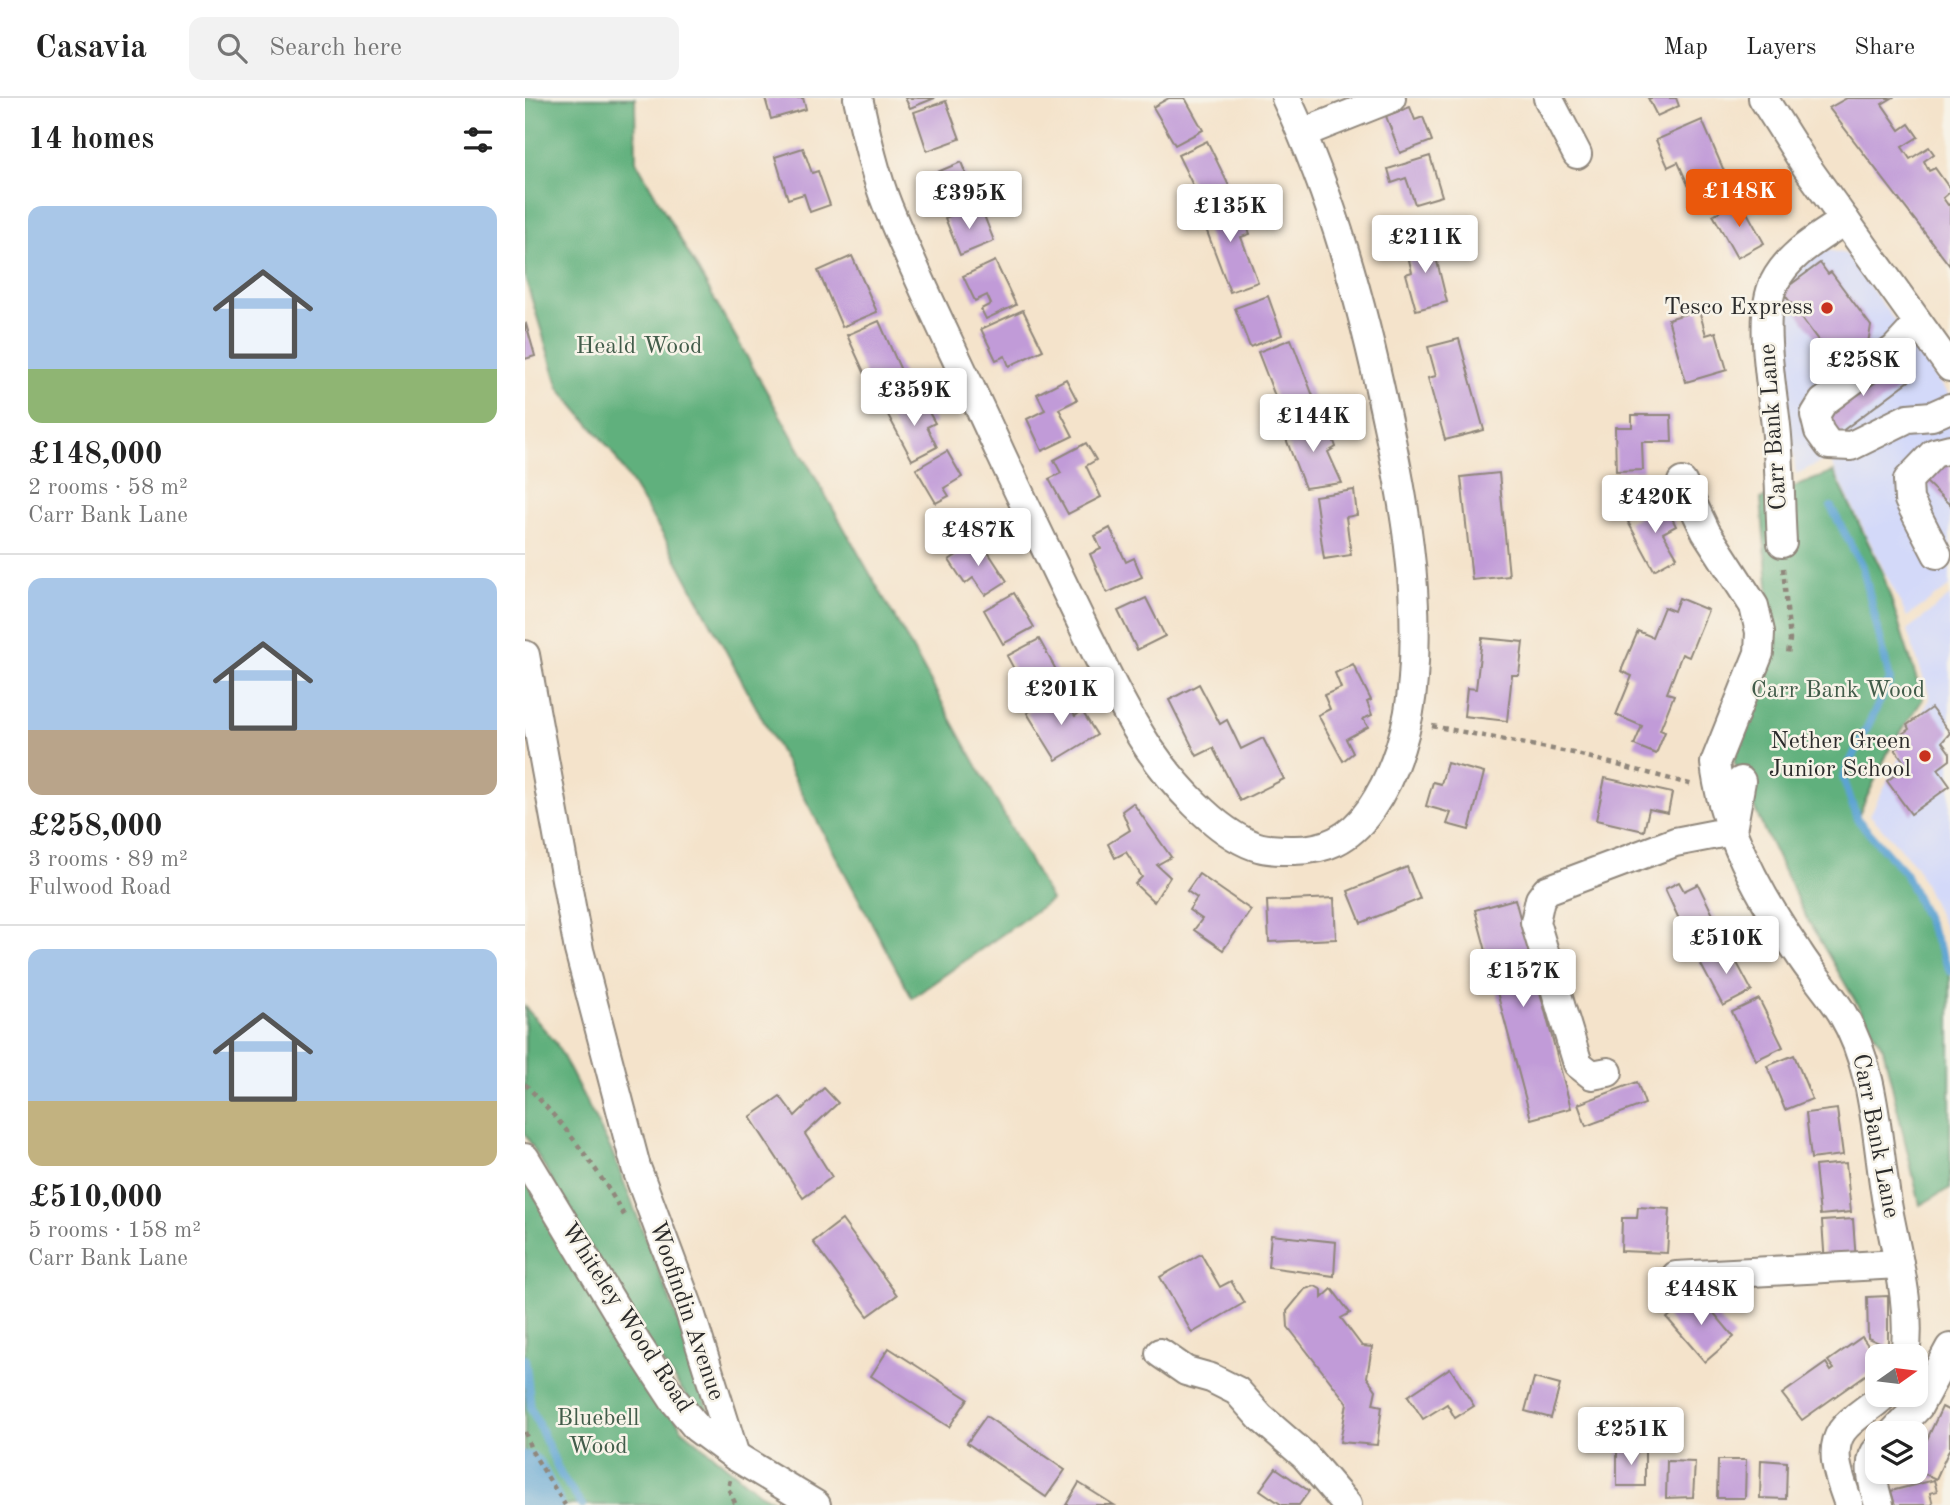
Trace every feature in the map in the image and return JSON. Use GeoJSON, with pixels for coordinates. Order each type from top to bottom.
{"type":"FeatureCollection","features":[{"type":"Feature","properties":{"kind":"street"},"geometry":{"type":"LineString","coordinates":[[858,98],[874,164],[888,205],[1034,525],[1104,668],[1146,744],[1174,782],[1204,812],[1230,832],[1255,846],[1303,850],[1327,846],[1349,835],[1384,789],[1407,721],[1413,680],[1413,626],[1411,556],[1398,474],[1358,296],[1332,209],[1303,133],[1286,98]]}},
{"type":"Feature","properties":{"kind":"street"},"geometry":{"type":"LineString","coordinates":[[1303,133],[1391,98]]}},
{"type":"Feature","properties":{"kind":"street"},"geometry":{"type":"LineString","coordinates":[[1548,98],[1577,154]]}},
{"type":"Feature","properties":{"kind":"street"},"geometry":{"type":"LineString","coordinates":[[1772,101],[1845,220],[1950,367]]}},
{"type":"Feature","properties":{"kind":"street","name":"Carr Bank Lane"},"geometry":{"type":"LineString","coordinates":[[1782,543],[1777,436],[1770,380],[1767,319],[1773,284],[1793,255],[1845,220]]}},
{"type":"Feature","properties":{"kind":"street"},"geometry":{"type":"LineString","coordinates":[[1918,324],[1895,348],[1823,402],[1815,415],[1818,430],[1829,445],[1851,446],[1908,418],[1932,416],[1950,408]]}},
{"type":"Feature","properties":{"kind":"street"},"geometry":{"type":"LineString","coordinates":[[1937,554],[1909,500],[1908,480],[1934,453],[1950,449]]}},
{"type":"Feature","properties":{"kind":"street"},"geometry":{"type":"LineString","coordinates":[[1608,1072],[1592,1075],[1578,1064],[1535,922],[1540,899],[1547,890],[1675,842],[1733,831],[1730,787],[1715,763],[1759,653],[1760,632],[1754,606],[1706,532],[1682,482]]}},
{"type":"Feature","properties":{"kind":"street","name":"Woofindin Avenue"},"geometry":{"type":"LineString","coordinates":[[525,654],[579,950],[636,1167],[688,1306],[735,1456]]}},
{"type":"Feature","properties":{"kind":"street","name":"Carr Bank Lane"},"geometry":{"type":"LineString","coordinates":[[1733,831],[1769,907],[1841,1012],[1859,1047],[1871,1088],[1884,1185],[1899,1264],[1906,1312],[1905,1344]]}},
{"type":"Feature","properties":{"kind":"street","name":"Whiteley Wood Road"},"geometry":{"type":"LineString","coordinates":[[525,1158],[673,1399],[697,1428],[735,1456],[816,1505]]}},
{"type":"Feature","properties":{"kind":"street"},"geometry":{"type":"LineString","coordinates":[[1677,1276],[1899,1264]]}},
{"type":"Feature","properties":{"kind":"street"},"geometry":{"type":"LineString","coordinates":[[1905,1421],[1918,1407],[1950,1348]]}},
{"type":"Feature","properties":{"kind":"street"},"geometry":{"type":"LineString","coordinates":[[1160,1353],[1187,1371],[1211,1378],[1237,1391],[1260,1417],[1305,1456],[1347,1505]]}},
{"type":"Feature","properties":{"kind":"street"},"geometry":{"type":"LineString","coordinates":[[1849,1505],[1837,1470],[1836,1446],[1843,1430],[1870,1407]]}},
{"type":"Feature","properties":{"kind":"street"},"geometry":{"type":"LineString","coordinates":[[1874,1484],[1879,1505]]}},
{"type":"Feature","properties":{"kind":"path"},"geometry":{"type":"LineString","coordinates":[[1407,721],[1730,787]]}},
{"type":"Feature","properties":{"kind":"path"},"geometry":{"type":"LineString","coordinates":[[525,1084],[573,1137],[601,1176],[626,1220]]}},
{"type":"Feature","properties":{"kind":"path"},"geometry":{"type":"LineString","coordinates":[[525,1432],[531,1450],[565,1505]]}},
{"type":"Feature","properties":{"kind":"shaded area"},"geometry":{"type":"Polygon","coordinates":[[[1827,250],[1846,254],[1950,397],[1950,586],[1907,617],[1829,458],[1796,474],[1780,349],[1781,286],[1817,253],[1827,250]]]}},
{"type":"Feature","properties":{"kind":"shaded area","name":"Nether Green Junior School"},"geometry":{"type":"Polygon","coordinates":[[[1950,596],[1950,940],[1916,866],[1870,815],[1930,697],[1907,631],[1950,596]]]}},
{"type":"Feature","properties":{"kind":"green space","name":"Heald Wood"},"geometry":{"type":"Polygon","coordinates":[[[525,98],[635,98],[636,161],[908,641],[1051,900],[912,998],[668,543],[611,450],[559,388],[525,277],[525,98]]]}},
{"type":"Feature","properties":{"kind":"green space","name":"Carr Bank Wood"},"geometry":{"type":"Polygon","coordinates":[[[1834,472],[1882,571],[1923,699],[1890,748],[1857,818],[1905,873],[1950,971],[1950,1188],[1920,1205],[1883,1048],[1806,917],[1734,761],[1773,647],[1761,499],[1834,472]]]}},
{"type":"Feature","properties":{"kind":"green space"},"geometry":{"type":"Polygon","coordinates":[[[525,1007],[556,1043],[612,1152],[677,1318],[708,1408],[699,1413],[644,1338],[525,1134],[525,1007]]]}},
{"type":"Feature","properties":{"kind":"green space","name":"Bluebell Wood"},"geometry":{"type":"Polygon","coordinates":[[[525,1179],[682,1429],[759,1493],[782,1505],[525,1505],[525,1179]]]}},
{"type":"Feature","properties":{"kind":"building"},"geometry":{"type":"Polygon","coordinates":[[[765,98],[803,98],[806,109],[771,119],[765,98]]]}},
{"type":"Feature","properties":{"kind":"building"},"geometry":{"type":"Polygon","coordinates":[[[905,98],[935,98],[910,108],[905,98]]]}},
{"type":"Feature","properties":{"kind":"building"},"geometry":{"type":"Polygon","coordinates":[[[1169,98],[1185,98],[1203,130],[1175,145],[1153,107],[1169,98]]]}},
{"type":"Feature","properties":{"kind":"building"},"geometry":{"type":"Polygon","coordinates":[[[1648,98],[1676,98],[1679,106],[1657,116],[1648,98]]]}},
{"type":"Feature","properties":{"kind":"building"},"geometry":{"type":"Polygon","coordinates":[[[1847,98],[1892,98],[1882,104],[1900,130],[1909,124],[1918,137],[1902,147],[1910,159],[1929,147],[1934,154],[1924,161],[1929,171],[1935,168],[1950,189],[1943,198],[1950,204],[1950,266],[1829,108],[1847,98]]]}},
{"type":"Feature","properties":{"kind":"building"},"geometry":{"type":"Polygon","coordinates":[[[946,101],[960,139],[927,151],[914,112],[946,101]]]}},
{"type":"Feature","properties":{"kind":"building"},"geometry":{"type":"Polygon","coordinates":[[[1410,107],[1415,120],[1423,117],[1432,141],[1400,153],[1386,116],[1410,107]]]}},
{"type":"Feature","properties":{"kind":"building"},"geometry":{"type":"Polygon","coordinates":[[[1702,120],[1724,171],[1715,175],[1722,191],[1696,203],[1678,162],[1668,167],[1656,140],[1702,120]]]}},
{"type":"Feature","properties":{"kind":"building"},"geometry":{"type":"Polygon","coordinates":[[[1207,141],[1233,194],[1204,208],[1178,155],[1207,141]]]}},
{"type":"Feature","properties":{"kind":"building"},"geometry":{"type":"Polygon","coordinates":[[[803,148],[812,173],[818,171],[830,205],[810,212],[804,194],[788,199],[775,157],[803,148]]]}},
{"type":"Feature","properties":{"kind":"building"},"geometry":{"type":"Polygon","coordinates":[[[1430,156],[1442,196],[1415,204],[1406,178],[1392,183],[1388,169],[1430,156]]]}},
{"type":"Feature","properties":{"kind":"building"},"geometry":{"type":"Polygon","coordinates":[[[961,162],[976,199],[943,212],[928,176],[961,162]]]}},
{"type":"Feature","properties":{"kind":"building"},"geometry":{"type":"Polygon","coordinates":[[[1236,199],[1250,234],[1241,237],[1258,282],[1230,292],[1200,213],[1236,199]]]}},
{"type":"Feature","properties":{"kind":"building"},"geometry":{"type":"Polygon","coordinates":[[[1740,200],[1764,243],[1737,258],[1713,215],[1740,200]]]}},
{"type":"Feature","properties":{"kind":"building"},"geometry":{"type":"Polygon","coordinates":[[[966,209],[970,218],[983,213],[994,241],[960,255],[945,218],[966,209]]]}},
{"type":"Feature","properties":{"kind":"building"},"geometry":{"type":"Polygon","coordinates":[[[1431,237],[1447,302],[1416,310],[1406,274],[1412,272],[1405,244],[1431,237]]]}},
{"type":"Feature","properties":{"kind":"building"},"geometry":{"type":"Polygon","coordinates":[[[852,256],[877,312],[842,327],[818,271],[852,256]]]}},
{"type":"Feature","properties":{"kind":"building"},"geometry":{"type":"Polygon","coordinates":[[[995,261],[1016,305],[986,319],[981,309],[991,304],[987,295],[975,301],[963,276],[995,261]]]}},
{"type":"Feature","properties":{"kind":"building","name":"Tesco Express"},"geometry":{"type":"Polygon","coordinates":[[[1820,263],[1828,274],[1831,272],[1871,326],[1868,343],[1837,366],[1782,291],[1820,263]]]}},
{"type":"Feature","properties":{"kind":"building"},"geometry":{"type":"Polygon","coordinates":[[[1268,296],[1282,335],[1250,347],[1235,308],[1268,296]]]}},
{"type":"Feature","properties":{"kind":"building"},"geometry":{"type":"Polygon","coordinates":[[[1023,310],[1043,350],[1009,366],[1005,356],[996,360],[981,329],[1023,310]]]}},
{"type":"Feature","properties":{"kind":"building"},"geometry":{"type":"Polygon","coordinates":[[[1699,310],[1706,335],[1716,332],[1727,370],[1686,382],[1668,319],[1699,310]]]}},
{"type":"Feature","properties":{"kind":"building"},"geometry":{"type":"Polygon","coordinates":[[[879,321],[911,393],[880,407],[847,335],[879,321]]]}},
{"type":"Feature","properties":{"kind":"building"},"geometry":{"type":"Polygon","coordinates":[[[525,325],[535,356],[525,359],[525,325]]]}},
{"type":"Feature","properties":{"kind":"building"},"geometry":{"type":"Polygon","coordinates":[[[1291,339],[1318,409],[1285,422],[1258,352],[1291,339]]]}},
{"type":"Feature","properties":{"kind":"building"},"geometry":{"type":"Polygon","coordinates":[[[1459,339],[1484,430],[1445,440],[1428,378],[1436,376],[1428,347],[1459,339]]]}},
{"type":"Feature","properties":{"kind":"building"},"geometry":{"type":"Polygon","coordinates":[[[1892,359],[1909,381],[1834,437],[1817,414],[1892,359]]]}},
{"type":"Feature","properties":{"kind":"building"},"geometry":{"type":"Polygon","coordinates":[[[1066,379],[1077,400],[1059,409],[1073,436],[1042,451],[1027,419],[1045,410],[1037,394],[1066,379]]]}},
{"type":"Feature","properties":{"kind":"building"},"geometry":{"type":"Polygon","coordinates":[[[921,398],[935,423],[927,427],[937,447],[912,460],[888,415],[921,398]]]}},
{"type":"Feature","properties":{"kind":"building"},"geometry":{"type":"Polygon","coordinates":[[[1632,415],[1671,415],[1672,442],[1642,442],[1643,470],[1616,471],[1615,427],[1632,427],[1632,415]]]}},
{"type":"Feature","properties":{"kind":"building"},"geometry":{"type":"Polygon","coordinates":[[[1317,419],[1323,431],[1330,430],[1336,447],[1328,452],[1342,483],[1305,488],[1283,431],[1317,419]]]}},
{"type":"Feature","properties":{"kind":"building"},"geometry":{"type":"Polygon","coordinates":[[[1086,443],[1096,460],[1086,466],[1101,497],[1068,514],[1049,479],[1061,473],[1054,460],[1086,443]]]}},
{"type":"Feature","properties":{"kind":"building"},"geometry":{"type":"Polygon","coordinates":[[[947,451],[962,477],[944,488],[949,496],[936,503],[916,469],[947,451]]]}},
{"type":"Feature","properties":{"kind":"building"},"geometry":{"type":"Polygon","coordinates":[[[1950,452],[1950,505],[1924,480],[1950,452]]]}},
{"type":"Feature","properties":{"kind":"building"},"geometry":{"type":"Polygon","coordinates":[[[1499,473],[1509,576],[1472,580],[1461,477],[1499,473]]]}},
{"type":"Feature","properties":{"kind":"building"},"geometry":{"type":"Polygon","coordinates":[[[1354,490],[1357,515],[1346,517],[1351,555],[1324,559],[1315,496],[1354,490]]]}},
{"type":"Feature","properties":{"kind":"building"},"geometry":{"type":"Polygon","coordinates":[[[1664,503],[1676,526],[1663,533],[1677,557],[1654,570],[1628,522],[1664,503]]]}},
{"type":"Feature","properties":{"kind":"building"},"geometry":{"type":"Polygon","coordinates":[[[1110,528],[1126,562],[1134,558],[1142,577],[1107,593],[1090,554],[1101,549],[1095,536],[1110,528]]]}},
{"type":"Feature","properties":{"kind":"building"},"geometry":{"type":"Polygon","coordinates":[[[980,540],[1007,581],[985,595],[973,578],[965,584],[949,560],[980,540]]]}},
{"type":"Feature","properties":{"kind":"building"},"geometry":{"type":"Polygon","coordinates":[[[1014,593],[1034,627],[1003,644],[984,610],[1014,593]]]}},
{"type":"Feature","properties":{"kind":"building"},"geometry":{"type":"Polygon","coordinates":[[[1146,598],[1165,636],[1137,650],[1118,611],[1146,598]]]}},
{"type":"Feature","properties":{"kind":"building"},"geometry":{"type":"Polygon","coordinates":[[[1679,598],[1708,610],[1689,657],[1682,654],[1667,693],[1674,695],[1660,730],[1665,732],[1656,754],[1634,745],[1642,726],[1616,715],[1632,676],[1621,671],[1638,631],[1652,637],[1664,607],[1674,611],[1679,598]]]}},
{"type":"Feature","properties":{"kind":"building"},"geometry":{"type":"Polygon","coordinates":[[[1482,638],[1523,642],[1519,675],[1512,675],[1507,721],[1464,716],[1467,688],[1476,689],[1482,638]]]}},
{"type":"Feature","properties":{"kind":"building"},"geometry":{"type":"Polygon","coordinates":[[[1039,639],[1060,677],[1028,695],[1007,656],[1039,639]]]}},
{"type":"Feature","properties":{"kind":"building"},"geometry":{"type":"Polygon","coordinates":[[[1353,664],[1371,700],[1367,702],[1372,715],[1363,719],[1368,727],[1346,739],[1353,753],[1343,761],[1318,715],[1330,709],[1324,695],[1341,688],[1335,673],[1353,664]]]}},
{"type":"Feature","properties":{"kind":"building"},"geometry":{"type":"Polygon","coordinates":[[[1199,684],[1220,724],[1227,720],[1241,749],[1263,738],[1284,779],[1240,801],[1213,748],[1197,756],[1169,700],[1199,684]]]}},
{"type":"Feature","properties":{"kind":"building"},"geometry":{"type":"Polygon","coordinates":[[[1052,697],[1058,706],[1066,702],[1075,716],[1082,711],[1097,735],[1056,760],[1027,713],[1052,697]]]}},
{"type":"Feature","properties":{"kind":"building"},"geometry":{"type":"Polygon","coordinates":[[[1931,708],[1950,733],[1942,742],[1950,753],[1950,760],[1938,769],[1950,786],[1911,814],[1887,781],[1907,766],[1895,749],[1903,744],[1898,737],[1909,729],[1907,725],[1931,708]]]}},
{"type":"Feature","properties":{"kind":"building"},"geometry":{"type":"Polygon","coordinates":[[[1447,763],[1484,773],[1469,830],[1447,824],[1451,813],[1426,806],[1433,782],[1441,784],[1447,763]]]}},
{"type":"Feature","properties":{"kind":"building"},"geometry":{"type":"Polygon","coordinates":[[[1605,778],[1672,793],[1668,813],[1649,809],[1644,831],[1596,820],[1605,778]]]}},
{"type":"Feature","properties":{"kind":"building"},"geometry":{"type":"Polygon","coordinates":[[[1133,803],[1171,857],[1157,865],[1170,877],[1154,902],[1135,884],[1142,877],[1126,852],[1115,858],[1108,844],[1130,830],[1122,811],[1133,803]]]}},
{"type":"Feature","properties":{"kind":"building"},"geometry":{"type":"Polygon","coordinates":[[[1407,867],[1420,899],[1361,923],[1348,891],[1407,867]]]}},
{"type":"Feature","properties":{"kind":"building"},"geometry":{"type":"Polygon","coordinates":[[[1199,874],[1251,910],[1223,950],[1194,930],[1202,919],[1189,910],[1197,898],[1187,891],[1199,874]]]}},
{"type":"Feature","properties":{"kind":"building"},"geometry":{"type":"Polygon","coordinates":[[[1679,882],[1684,891],[1698,884],[1720,929],[1690,943],[1665,889],[1679,882]]]}},
{"type":"Feature","properties":{"kind":"building"},"geometry":{"type":"Polygon","coordinates":[[[1334,898],[1336,939],[1269,942],[1267,901],[1334,898]]]}},
{"type":"Feature","properties":{"kind":"building"},"geometry":{"type":"Polygon","coordinates":[[[1515,899],[1571,1108],[1531,1119],[1475,910],[1515,899]]]}},
{"type":"Feature","properties":{"kind":"building"},"geometry":{"type":"Polygon","coordinates":[[[1728,946],[1752,991],[1723,1006],[1699,961],[1728,946]]]}},
{"type":"Feature","properties":{"kind":"building"},"geometry":{"type":"Polygon","coordinates":[[[1759,999],[1783,1047],[1756,1060],[1732,1012],[1759,999]]]}},
{"type":"Feature","properties":{"kind":"building"},"geometry":{"type":"Polygon","coordinates":[[[1794,1055],[1812,1099],[1785,1110],[1767,1066],[1794,1055]]]}},
{"type":"Feature","properties":{"kind":"building"},"geometry":{"type":"Polygon","coordinates":[[[1637,1082],[1645,1104],[1586,1126],[1578,1104],[1637,1082]]]}},
{"type":"Feature","properties":{"kind":"building"},"geometry":{"type":"Polygon","coordinates":[[[824,1088],[838,1103],[805,1134],[832,1177],[803,1198],[750,1117],[780,1096],[795,1116],[824,1088]]]}},
{"type":"Feature","properties":{"kind":"building"},"geometry":{"type":"Polygon","coordinates":[[[1837,1109],[1843,1155],[1811,1159],[1806,1113],[1837,1109]]]}},
{"type":"Feature","properties":{"kind":"building"},"geometry":{"type":"Polygon","coordinates":[[[1846,1163],[1851,1212],[1820,1215],[1815,1166],[1846,1163]]]}},
{"type":"Feature","properties":{"kind":"building"},"geometry":{"type":"Polygon","coordinates":[[[1638,1207],[1670,1209],[1667,1253],[1621,1251],[1622,1218],[1637,1218],[1638,1207]]]}},
{"type":"Feature","properties":{"kind":"building"},"geometry":{"type":"Polygon","coordinates":[[[1853,1219],[1856,1262],[1825,1265],[1822,1221],[1853,1219]]]}},
{"type":"Feature","properties":{"kind":"building"},"geometry":{"type":"Polygon","coordinates":[[[842,1220],[897,1295],[868,1316],[813,1242],[842,1220]]]}},
{"type":"Feature","properties":{"kind":"building"},"geometry":{"type":"Polygon","coordinates":[[[1271,1235],[1336,1242],[1334,1276],[1268,1267],[1271,1235]]]}},
{"type":"Feature","properties":{"kind":"building"},"geometry":{"type":"Polygon","coordinates":[[[1201,1254],[1220,1287],[1231,1281],[1244,1303],[1192,1333],[1160,1277],[1201,1254]]]}},
{"type":"Feature","properties":{"kind":"building"},"geometry":{"type":"Polygon","coordinates":[[[1315,1286],[1322,1290],[1322,1298],[1332,1289],[1350,1313],[1341,1318],[1362,1346],[1372,1347],[1367,1377],[1376,1390],[1373,1404],[1382,1406],[1377,1445],[1340,1442],[1347,1403],[1288,1327],[1287,1311],[1305,1289],[1315,1286]]]}},
{"type":"Feature","properties":{"kind":"building"},"geometry":{"type":"Polygon","coordinates":[[[1697,1293],[1734,1337],[1705,1362],[1667,1318],[1697,1293]]]}},
{"type":"Feature","properties":{"kind":"building"},"geometry":{"type":"Polygon","coordinates":[[[1888,1296],[1888,1344],[1868,1338],[1867,1297],[1888,1296]]]}},
{"type":"Feature","properties":{"kind":"building"},"geometry":{"type":"Polygon","coordinates":[[[1862,1337],[1867,1344],[1865,1375],[1802,1420],[1782,1394],[1826,1363],[1831,1371],[1834,1369],[1828,1361],[1862,1337]]]}},
{"type":"Feature","properties":{"kind":"building"},"geometry":{"type":"Polygon","coordinates":[[[889,1348],[968,1399],[949,1427],[871,1376],[889,1348]]]}},
{"type":"Feature","properties":{"kind":"building"},"geometry":{"type":"Polygon","coordinates":[[[1450,1368],[1474,1406],[1455,1418],[1447,1404],[1423,1419],[1408,1396],[1450,1368]]]}},
{"type":"Feature","properties":{"kind":"building"},"geometry":{"type":"Polygon","coordinates":[[[1534,1378],[1560,1385],[1551,1418],[1525,1411],[1534,1378]]]}},
{"type":"Feature","properties":{"kind":"building"},"geometry":{"type":"Polygon","coordinates":[[[1942,1407],[1950,1411],[1950,1448],[1936,1479],[1928,1475],[1928,1437],[1942,1407]]]}},
{"type":"Feature","properties":{"kind":"building"},"geometry":{"type":"Polygon","coordinates":[[[986,1416],[1065,1470],[1046,1497],[967,1443],[986,1416]]]}},
{"type":"Feature","properties":{"kind":"building"},"geometry":{"type":"Polygon","coordinates":[[[1617,1448],[1645,1449],[1645,1486],[1617,1486],[1617,1448]]]}},
{"type":"Feature","properties":{"kind":"building"},"geometry":{"type":"Polygon","coordinates":[[[1718,1460],[1746,1460],[1745,1498],[1717,1498],[1718,1460]]]}},
{"type":"Feature","properties":{"kind":"building"},"geometry":{"type":"Polygon","coordinates":[[[1761,1460],[1787,1462],[1786,1499],[1760,1498],[1761,1460]]]}},
{"type":"Feature","properties":{"kind":"building"},"geometry":{"type":"Polygon","coordinates":[[[1667,1461],[1695,1462],[1693,1497],[1666,1498],[1667,1461]]]}},
{"type":"Feature","properties":{"kind":"building"},"geometry":{"type":"Polygon","coordinates":[[[1276,1468],[1309,1491],[1299,1505],[1282,1505],[1260,1490],[1276,1468]]]}},
{"type":"Feature","properties":{"kind":"building"},"geometry":{"type":"Polygon","coordinates":[[[1934,1480],[1937,1491],[1930,1493],[1933,1505],[1895,1505],[1891,1491],[1928,1484],[1934,1480]]]}},
{"type":"Feature","properties":{"kind":"building"},"geometry":{"type":"Polygon","coordinates":[[[1079,1483],[1114,1505],[1066,1505],[1079,1483]]]}},
{"type":"Feature","properties":{"kind":"waterway"},"geometry":{"type":"LineString","coordinates":[[1831,507],[1863,568],[1890,680],[1843,777],[1857,819],[1905,873],[1950,971]]}},
{"type":"Feature","properties":{"kind":"waterway"},"geometry":{"type":"LineString","coordinates":[[525,1358],[531,1408],[561,1475],[582,1505]]}},
{"type":"Feature","properties":{"kind":"waterway"},"geometry":{"type":"LineString","coordinates":[[525,1474],[541,1505]]}},
{"type":"Feature","properties":{"kind":"place","name":"Tesco Express"},"geometry":{"type":"Point","coordinates":[1827,308]}},
{"type":"Feature","properties":{"kind":"place","name":"Nether Green Junior School"},"geometry":{"type":"Point","coordinates":[1925,756]}}]}
